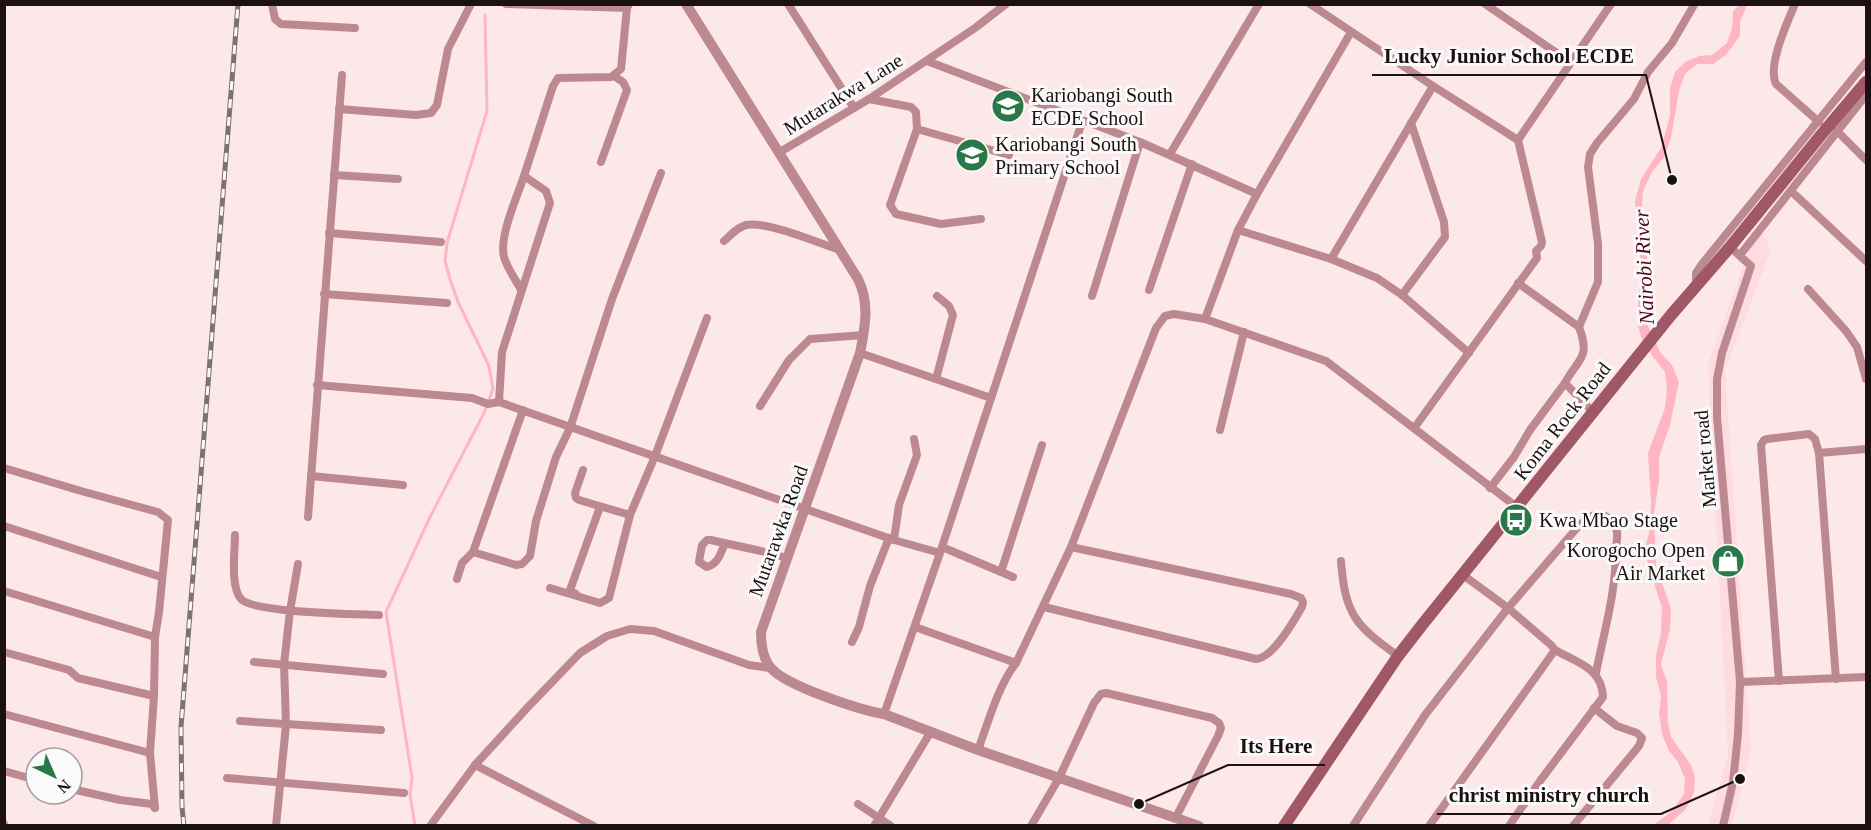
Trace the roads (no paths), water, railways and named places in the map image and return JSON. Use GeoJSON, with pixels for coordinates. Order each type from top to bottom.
{"type":"FeatureCollection","features":[{"type":"Feature","properties":{"kind":"main road","name":"Koma Rock Road"},"geometry":{"type":"LineString","coordinates":[[1284,825],[1398,656],[1671,315],[1696,286],[1736,251],[1821,135],[1866,82]]}},
{"type":"Feature","properties":{"kind":"street"},"geometry":{"type":"LineString","coordinates":[[272,4],[275,19],[281,24],[355,28]]}},
{"type":"Feature","properties":{"kind":"street"},"geometry":{"type":"LineString","coordinates":[[339,109],[416,115],[436,110],[448,49],[471,4]]}},
{"type":"Feature","properties":{"kind":"street"},"geometry":{"type":"LineString","coordinates":[[506,4],[628,6],[621,69],[614,76]]}},
{"type":"Feature","properties":{"kind":"street","name":"Mutarawka Road"},"geometry":{"type":"LineString","coordinates":[[686,4],[840,250],[862,287],[866,304],[860,353],[761,632],[770,668]]}},
{"type":"Feature","properties":{"kind":"street"},"geometry":{"type":"LineString","coordinates":[[927,61],[985,21],[1005,4]]}},
{"type":"Feature","properties":{"kind":"street"},"geometry":{"type":"LineString","coordinates":[[1170,154],[1259,4]]}},
{"type":"Feature","properties":{"kind":"street"},"geometry":{"type":"LineString","coordinates":[[1310,4],[1518,140],[1542,242],[1536,250],[1537,258],[1414,427]]}},
{"type":"Feature","properties":{"kind":"street"},"geometry":{"type":"LineString","coordinates":[[1485,4],[1570,62]]}},
{"type":"Feature","properties":{"kind":"street"},"geometry":{"type":"LineString","coordinates":[[1518,140],[1611,4]]}},
{"type":"Feature","properties":{"kind":"street"},"geometry":{"type":"LineString","coordinates":[[1579,327],[1598,282],[1598,244],[1588,167],[1590,154],[1597,142],[1634,99],[1648,72],[1672,43],[1694,4]]}},
{"type":"Feature","properties":{"kind":"street"},"geometry":{"type":"LineString","coordinates":[[1795,4],[1773,66],[1773,79],[1819,122]]}},
{"type":"Feature","properties":{"kind":"street"},"geometry":{"type":"LineString","coordinates":[[793,6],[855,108]]}},
{"type":"Feature","properties":{"kind":"street"},"geometry":{"type":"LineString","coordinates":[[1206,319],[1238,230],[1351,32]]}},
{"type":"Feature","properties":{"kind":"street","name":"Mutarakwa Lane"},"geometry":{"type":"LineString","coordinates":[[780,152],[855,108],[927,61],[1170,154],[1257,194]]}},
{"type":"Feature","properties":{"kind":"street"},"geometry":{"type":"LineString","coordinates":[[1696,286],[1695,277],[1698,269],[1866,62]]}},
{"type":"Feature","properties":{"kind":"street"},"geometry":{"type":"LineString","coordinates":[[308,517],[342,75]]}},
{"type":"Feature","properties":{"kind":"street"},"geometry":{"type":"LineString","coordinates":[[521,290],[504,260],[502,249],[553,86],[558,78],[614,76],[623,82],[627,90],[601,162]]}},
{"type":"Feature","properties":{"kind":"street"},"geometry":{"type":"LineString","coordinates":[[1332,259],[1433,86]]}},
{"type":"Feature","properties":{"kind":"street"},"geometry":{"type":"LineString","coordinates":[[1736,251],[1791,190],[1866,95]]}},
{"type":"Feature","properties":{"kind":"street"},"geometry":{"type":"LineString","coordinates":[[869,99],[914,109],[917,129],[892,200],[892,209],[896,214],[934,224],[981,219]]}},
{"type":"Feature","properties":{"kind":"street"},"geometry":{"type":"LineString","coordinates":[[884,714],[1083,122]]}},
{"type":"Feature","properties":{"kind":"street"},"geometry":{"type":"LineString","coordinates":[[1402,295],[1445,237],[1444,222],[1411,123]]}},
{"type":"Feature","properties":{"kind":"street"},"geometry":{"type":"LineString","coordinates":[[917,129],[1009,154]]}},
{"type":"Feature","properties":{"kind":"street"},"geometry":{"type":"LineString","coordinates":[[1837,131],[1866,160]]}},
{"type":"Feature","properties":{"kind":"street"},"geometry":{"type":"LineString","coordinates":[[1092,296],[1140,142]]}},
{"type":"Feature","properties":{"kind":"street"},"geometry":{"type":"LineString","coordinates":[[1149,290],[1192,164]]}},
{"type":"Feature","properties":{"kind":"street"},"geometry":{"type":"LineString","coordinates":[[473,552],[516,565],[522,564],[530,556],[539,510],[556,457],[570,428],[612,299],[661,173]]}},
{"type":"Feature","properties":{"kind":"street"},"geometry":{"type":"LineString","coordinates":[[334,175],[398,179]]}},
{"type":"Feature","properties":{"kind":"street"},"geometry":{"type":"LineString","coordinates":[[499,402],[502,352],[550,203],[546,191],[524,176]]}},
{"type":"Feature","properties":{"kind":"street"},"geometry":{"type":"LineString","coordinates":[[1791,190],[1866,261]]}},
{"type":"Feature","properties":{"kind":"street"},"geometry":{"type":"LineString","coordinates":[[724,241],[740,227],[767,226],[840,250]]}},
{"type":"Feature","properties":{"kind":"street"},"geometry":{"type":"LineString","coordinates":[[1238,230],[1332,259],[1377,278],[1402,295],[1469,353]]}},
{"type":"Feature","properties":{"kind":"street"},"geometry":{"type":"LineString","coordinates":[[329,233],[441,242]]}},
{"type":"Feature","properties":{"kind":"street","name":"Market road"},"geometry":{"type":"LineString","coordinates":[[1723,825],[1733,782],[1740,682],[1716,399],[1722,353],[1751,269],[1750,263],[1736,251]]}},
{"type":"Feature","properties":{"kind":"street"},"geometry":{"type":"LineString","coordinates":[[1490,488],[1514,457],[1571,372],[1578,366],[1585,344],[1579,327],[1518,283]]}},
{"type":"Feature","properties":{"kind":"street"},"geometry":{"type":"LineString","coordinates":[[1808,289],[1846,331],[1857,347],[1865,364],[1866,379]]}},
{"type":"Feature","properties":{"kind":"street"},"geometry":{"type":"LineString","coordinates":[[324,294],[447,303]]}},
{"type":"Feature","properties":{"kind":"street"},"geometry":{"type":"LineString","coordinates":[[936,379],[953,315],[949,306],[937,296]]}},
{"type":"Feature","properties":{"kind":"street"},"geometry":{"type":"LineString","coordinates":[[978,750],[993,709],[1071,547],[1159,322],[1165,316],[1174,314],[1206,319],[1326,361],[1518,508]]}},
{"type":"Feature","properties":{"kind":"street"},"geometry":{"type":"LineString","coordinates":[[550,588],[600,603],[609,598],[630,515],[655,456],[707,318]]}},
{"type":"Feature","properties":{"kind":"street"},"geometry":{"type":"LineString","coordinates":[[1220,430],[1244,332]]}},
{"type":"Feature","properties":{"kind":"street"},"geometry":{"type":"LineString","coordinates":[[760,405],[789,360],[810,339],[864,335]]}},
{"type":"Feature","properties":{"kind":"street"},"geometry":{"type":"LineString","coordinates":[[860,353],[991,398]]}},
{"type":"Feature","properties":{"kind":"street"},"geometry":{"type":"LineString","coordinates":[[1565,383],[1593,412]]}},
{"type":"Feature","properties":{"kind":"street"},"geometry":{"type":"LineString","coordinates":[[317,385],[472,398],[488,404],[499,402],[892,539],[941,550],[1013,576]]}},
{"type":"Feature","properties":{"kind":"street"},"geometry":{"type":"LineString","coordinates":[[457,579],[462,563],[473,552],[523,410]]}},
{"type":"Feature","properties":{"kind":"street"},"geometry":{"type":"LineString","coordinates":[[1779,681],[1761,445],[1767,439],[1809,434],[1815,439],[1819,453],[1836,679]]}},
{"type":"Feature","properties":{"kind":"street"},"geometry":{"type":"LineString","coordinates":[[852,642],[859,627],[870,586],[892,539],[898,505],[917,455],[914,439]]}},
{"type":"Feature","properties":{"kind":"street"},"geometry":{"type":"LineString","coordinates":[[1001,572],[1042,445]]}},
{"type":"Feature","properties":{"kind":"street"},"geometry":{"type":"LineString","coordinates":[[1819,453],[1866,449]]}},
{"type":"Feature","properties":{"kind":"street"},"geometry":{"type":"LineString","coordinates":[[4,468],[162,514],[169,524],[155,637],[150,753],[155,808],[152,804],[84,792]]}},
{"type":"Feature","properties":{"kind":"street"},"geometry":{"type":"LineString","coordinates":[[583,470],[575,493],[576,498],[630,515]]}},
{"type":"Feature","properties":{"kind":"street"},"geometry":{"type":"LineString","coordinates":[[311,476],[403,484]]}},
{"type":"Feature","properties":{"kind":"street"},"geometry":{"type":"LineString","coordinates":[[579,597],[570,590],[600,507]]}},
{"type":"Feature","properties":{"kind":"street"},"geometry":{"type":"LineString","coordinates":[[1353,825],[1425,715],[1508,608],[1584,520],[1598,514],[1609,519],[1617,531],[1611,606],[1596,673]]}},
{"type":"Feature","properties":{"kind":"street"},"geometry":{"type":"LineString","coordinates":[[4,526],[161,577]]}},
{"type":"Feature","properties":{"kind":"street"},"geometry":{"type":"LineString","coordinates":[[235,535],[234,580],[237,593],[246,603],[290,611],[379,615]]}},
{"type":"Feature","properties":{"kind":"street"},"geometry":{"type":"LineString","coordinates":[[725,543],[787,558]]}},
{"type":"Feature","properties":{"kind":"street"},"geometry":{"type":"LineString","coordinates":[[1044,607],[1256,659],[1265,657],[1271,651],[1302,607],[1301,598],[1291,594],[1071,547]]}},
{"type":"Feature","properties":{"kind":"street"},"geometry":{"type":"LineString","coordinates":[[1341,561],[1344,587],[1356,621],[1398,656]]}},
{"type":"Feature","properties":{"kind":"street"},"geometry":{"type":"LineString","coordinates":[[276,825],[286,725],[284,664],[298,564]]}},
{"type":"Feature","properties":{"kind":"street"},"geometry":{"type":"LineString","coordinates":[[1463,575],[1508,608],[1555,650],[1596,673],[1602,684],[1603,697],[1509,825]]}},
{"type":"Feature","properties":{"kind":"street"},"geometry":{"type":"LineString","coordinates":[[4,591],[155,637]]}},
{"type":"Feature","properties":{"kind":"street"},"geometry":{"type":"LineString","coordinates":[[915,627],[1016,663]]}},
{"type":"Feature","properties":{"kind":"street"},"geometry":{"type":"LineString","coordinates":[[430,825],[475,765],[580,653],[595,642],[620,630],[640,628],[749,665],[770,668],[784,678],[826,697],[869,712],[884,714],[978,750],[1199,825]]}},
{"type":"Feature","properties":{"kind":"street"},"geometry":{"type":"LineString","coordinates":[[1429,825],[1555,650]]}},
{"type":"Feature","properties":{"kind":"street"},"geometry":{"type":"LineString","coordinates":[[4,652],[69,670],[78,678],[154,696]]}},
{"type":"Feature","properties":{"kind":"street"},"geometry":{"type":"LineString","coordinates":[[254,662],[383,674]]}},
{"type":"Feature","properties":{"kind":"street"},"geometry":{"type":"LineString","coordinates":[[1740,682],[1866,677]]}},
{"type":"Feature","properties":{"kind":"street"},"geometry":{"type":"LineString","coordinates":[[1031,825],[1059,778],[1094,703],[1101,694],[1106,693],[1212,718],[1219,723],[1221,728],[1176,817]]}},
{"type":"Feature","properties":{"kind":"street"},"geometry":{"type":"LineString","coordinates":[[1573,825],[1639,746],[1642,738],[1637,733],[1617,726],[1594,708]]}},
{"type":"Feature","properties":{"kind":"street"},"geometry":{"type":"LineString","coordinates":[[4,714],[150,753]]}},
{"type":"Feature","properties":{"kind":"street"},"geometry":{"type":"LineString","coordinates":[[240,721],[381,730]]}},
{"type":"Feature","properties":{"kind":"street"},"geometry":{"type":"LineString","coordinates":[[876,822],[930,733]]}},
{"type":"Feature","properties":{"kind":"street"},"geometry":{"type":"LineString","coordinates":[[475,765],[594,825]]}},
{"type":"Feature","properties":{"kind":"street"},"geometry":{"type":"LineString","coordinates":[[4,771],[24,777]]}},
{"type":"Feature","properties":{"kind":"street"},"geometry":{"type":"LineString","coordinates":[[227,778],[404,793]]}},
{"type":"Feature","properties":{"kind":"street"},"geometry":{"type":"LineString","coordinates":[[858,804],[876,822],[891,825]]}},
{"type":"Feature","properties":{"kind":"water","name":"Nairobi River"},"geometry":{"type":"Polygon","coordinates":[[[1739,5],[1747,5],[1740,22],[1740,36],[1726,55],[1713,64],[1697,64],[1685,74],[1679,91],[1671,138],[1664,157],[1652,172],[1643,191],[1641,214],[1649,273],[1645,310],[1648,326],[1660,352],[1672,365],[1679,382],[1670,425],[1659,457],[1659,481],[1654,513],[1656,566],[1671,609],[1670,630],[1661,664],[1667,682],[1668,722],[1671,737],[1691,765],[1695,777],[1694,792],[1686,809],[1668,825],[1654,825],[1673,810],[1684,794],[1685,779],[1662,734],[1659,713],[1661,696],[1656,677],[1656,655],[1661,633],[1662,608],[1644,551],[1650,529],[1648,453],[1665,408],[1667,390],[1665,372],[1641,337],[1637,320],[1641,265],[1635,201],[1641,179],[1661,148],[1670,116],[1670,88],[1675,72],[1685,62],[1699,56],[1712,55],[1727,43],[1732,28],[1733,11],[1739,5]]]}},
{"type":"Feature","properties":{"kind":"waterway"},"geometry":{"type":"LineString","coordinates":[[415,826],[410,794],[412,778],[386,612],[430,517],[484,413],[493,389],[489,366],[458,302],[445,261],[447,243],[487,111],[485,15]]}},
{"type":"Feature","properties":{"kind":"railway"},"geometry":{"type":"LineString","coordinates":[[184,826],[181,727],[238,4]]}},
{"type":"Feature","properties":{"kind":"place","name":"Kariobangi South ECDE School"},"geometry":{"type":"Point","coordinates":[1008,106]}},
{"type":"Feature","properties":{"kind":"place","name":"Kariobangi South Primary School"},"geometry":{"type":"Point","coordinates":[972,155]}},
{"type":"Feature","properties":{"kind":"place","name":"Lucky Junior School ECDE"},"geometry":{"type":"Point","coordinates":[1672,180]}},
{"type":"Feature","properties":{"kind":"place","name":"Kwa Mbao Stage"},"geometry":{"type":"Point","coordinates":[1516,520]}},
{"type":"Feature","properties":{"kind":"place","name":"Korogocho Open Air Market"},"geometry":{"type":"Point","coordinates":[1728,561]}},
{"type":"Feature","properties":{"kind":"place","name":"christ ministry church"},"geometry":{"type":"Point","coordinates":[1740,779]}},
{"type":"Feature","properties":{"kind":"place","name":"Its Here"},"geometry":{"type":"Point","coordinates":[1139,804]}}]}
